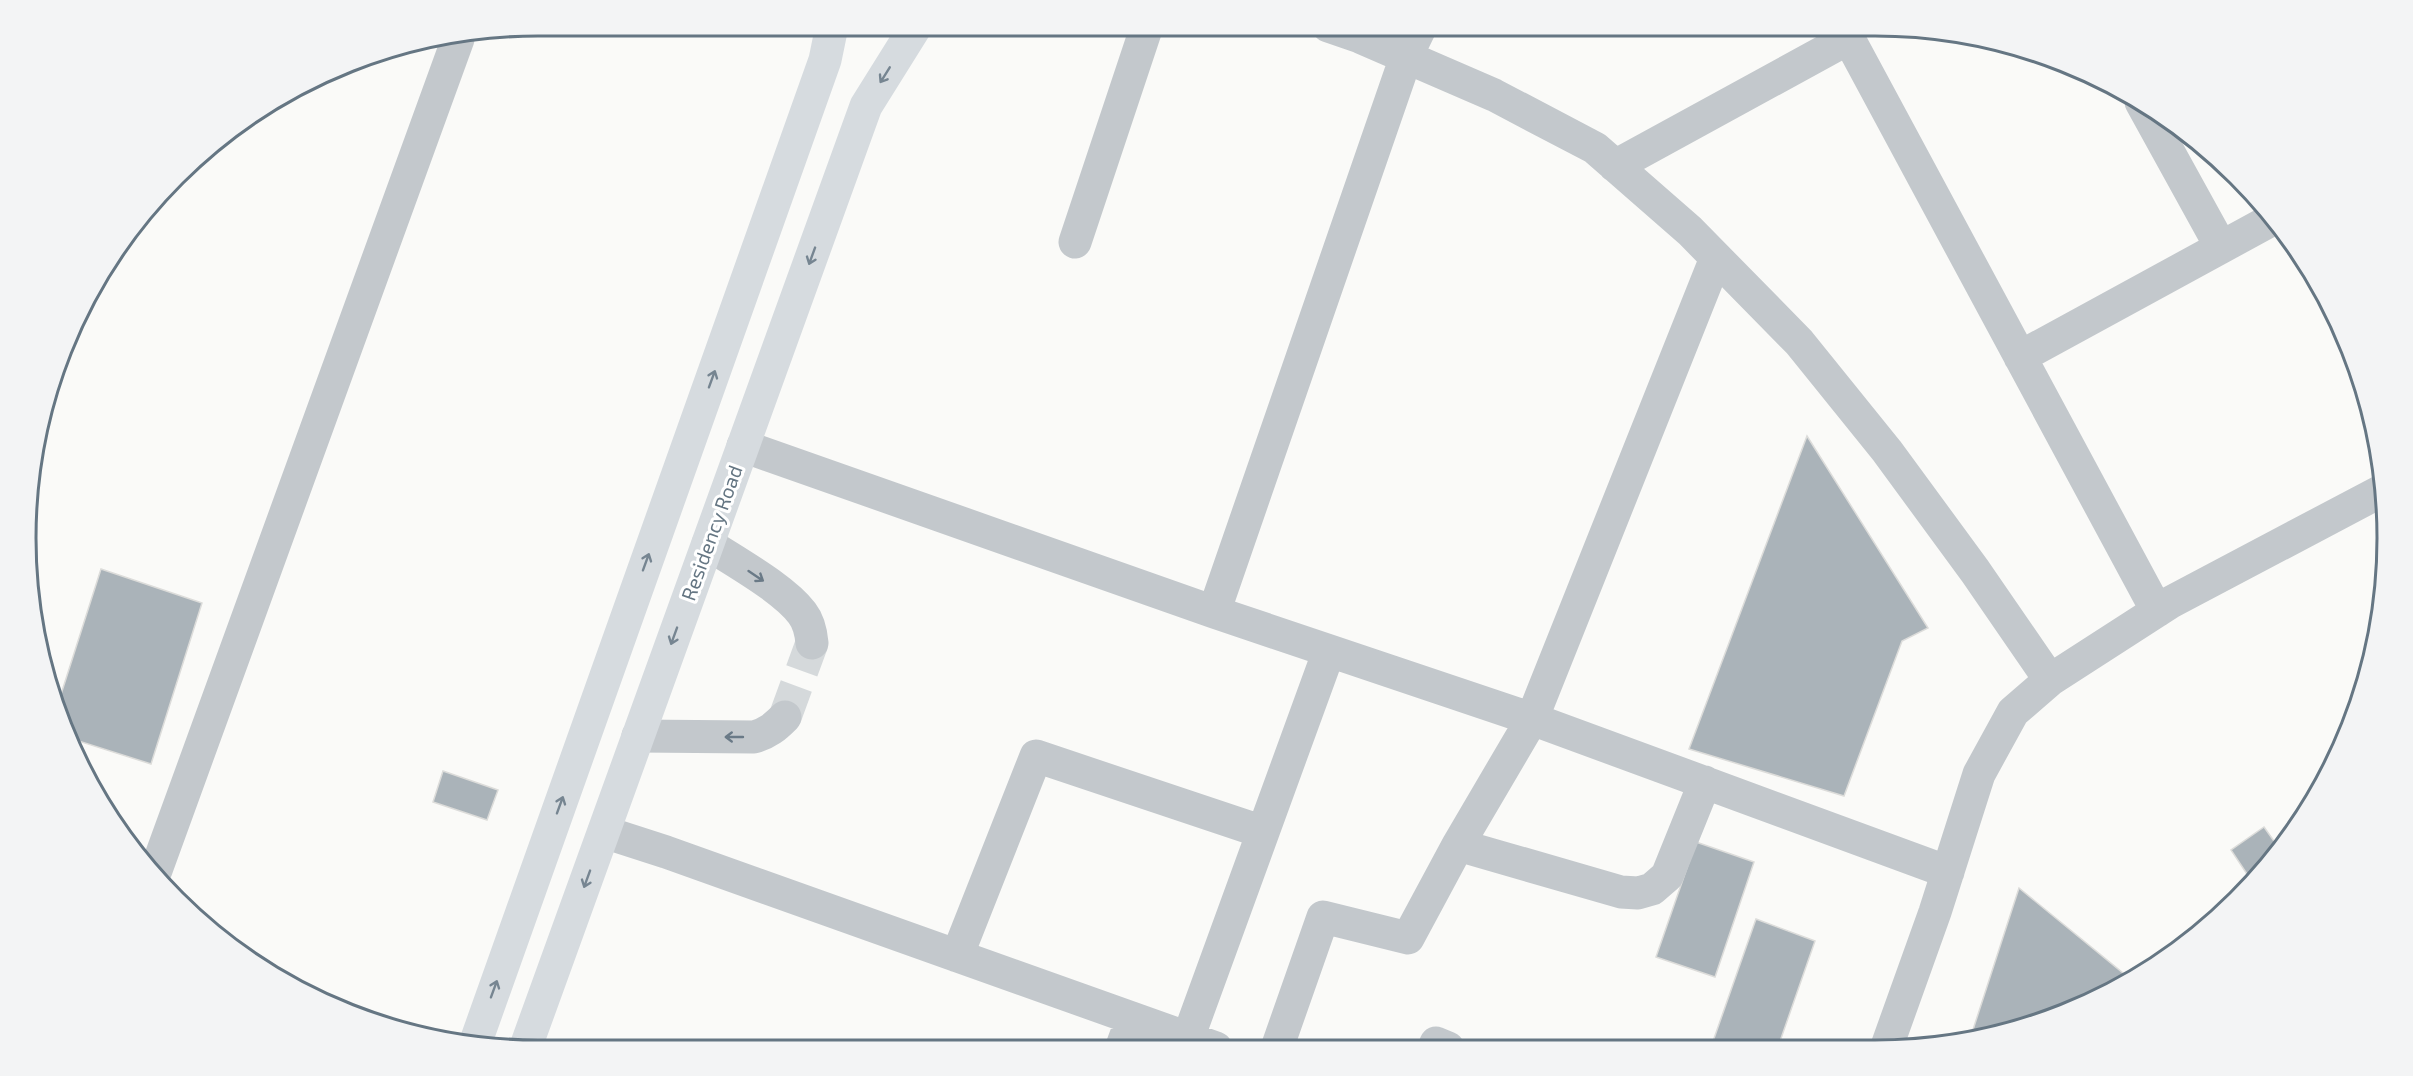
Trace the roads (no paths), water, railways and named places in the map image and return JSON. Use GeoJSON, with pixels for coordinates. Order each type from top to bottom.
{"type":"FeatureCollection","features":[{"type":"Feature","properties":{"kind":"main road"},"geometry":{"type":"LineString","coordinates":[[478,1037],[825,60],[830,36]]}},
{"type":"Feature","properties":{"kind":"main road","name":"Residency Road"},"geometry":{"type":"LineString","coordinates":[[528,1040],[866,106],[910,36]]}},
{"type":"Feature","properties":{"kind":"street"},"geometry":{"type":"LineString","coordinates":[[1075,242],[1144,36]]}},
{"type":"Feature","properties":{"kind":"street"},"geometry":{"type":"LineString","coordinates":[[1357,36],[1494,95],[1595,148],[1690,231],[1799,342],[1887,451],[1975,571],[2050,680]]}},
{"type":"Feature","properties":{"kind":"street"},"geometry":{"type":"LineString","coordinates":[[1214,612],[1407,57],[1416,36]]}},
{"type":"Feature","properties":{"kind":"street"},"geometry":{"type":"LineString","coordinates":[[1615,166],[1838,36]]}},
{"type":"Feature","properties":{"kind":"street"},"geometry":{"type":"LineString","coordinates":[[1847,36],[2157,611]]}},
{"type":"Feature","properties":{"kind":"street"},"geometry":{"type":"LineString","coordinates":[[158,865],[457,43]]}},
{"type":"Feature","properties":{"kind":"street"},"geometry":{"type":"LineString","coordinates":[[2150,118],[2221,247]]}},
{"type":"Feature","properties":{"kind":"street"},"geometry":{"type":"LineString","coordinates":[[2020,357],[2265,223]]}},
{"type":"Feature","properties":{"kind":"street"},"geometry":{"type":"LineString","coordinates":[[1280,1040],[1323,917],[1408,938],[1458,845],[1532,719],[1716,258]]}},
{"type":"Feature","properties":{"kind":"street"},"geometry":{"type":"LineString","coordinates":[[743,446],[1214,612],[1532,719],[1948,872]]}},
{"type":"Feature","properties":{"kind":"street"},"geometry":{"type":"LineString","coordinates":[[1889,1040],[1948,872],[1979,774],[2013,712],[2050,680],[2157,611],[2375,494]]}},
{"type":"Feature","properties":{"kind":"street"},"geometry":{"type":"LineString","coordinates":[[708,544],[790,599],[803,614],[810,630],[812,644]]}},
{"type":"Feature","properties":{"kind":"street"},"geometry":{"type":"LineString","coordinates":[[1203,1040],[1263,832],[1329,651]]}},
{"type":"Feature","properties":{"kind":"street"},"geometry":{"type":"LineString","coordinates":[[638,736],[753,737],[775,728],[785,717]]}},
{"type":"Feature","properties":{"kind":"street"},"geometry":{"type":"LineString","coordinates":[[957,956],[1036,756],[1263,832]]}},
{"type":"Feature","properties":{"kind":"street"},"geometry":{"type":"LineString","coordinates":[[1458,845],[1621,892],[1638,893],[1652,889],[1667,876],[1705,782]]}},
{"type":"Feature","properties":{"kind":"street"},"geometry":{"type":"LineString","coordinates":[[604,832],[957,956],[1127,1034],[1177,1040]]}},
{"type":"Feature","properties":{"kind":"tunnel"},"geometry":{"type":"LineString","coordinates":[[785,717],[812,643]]}}]}
